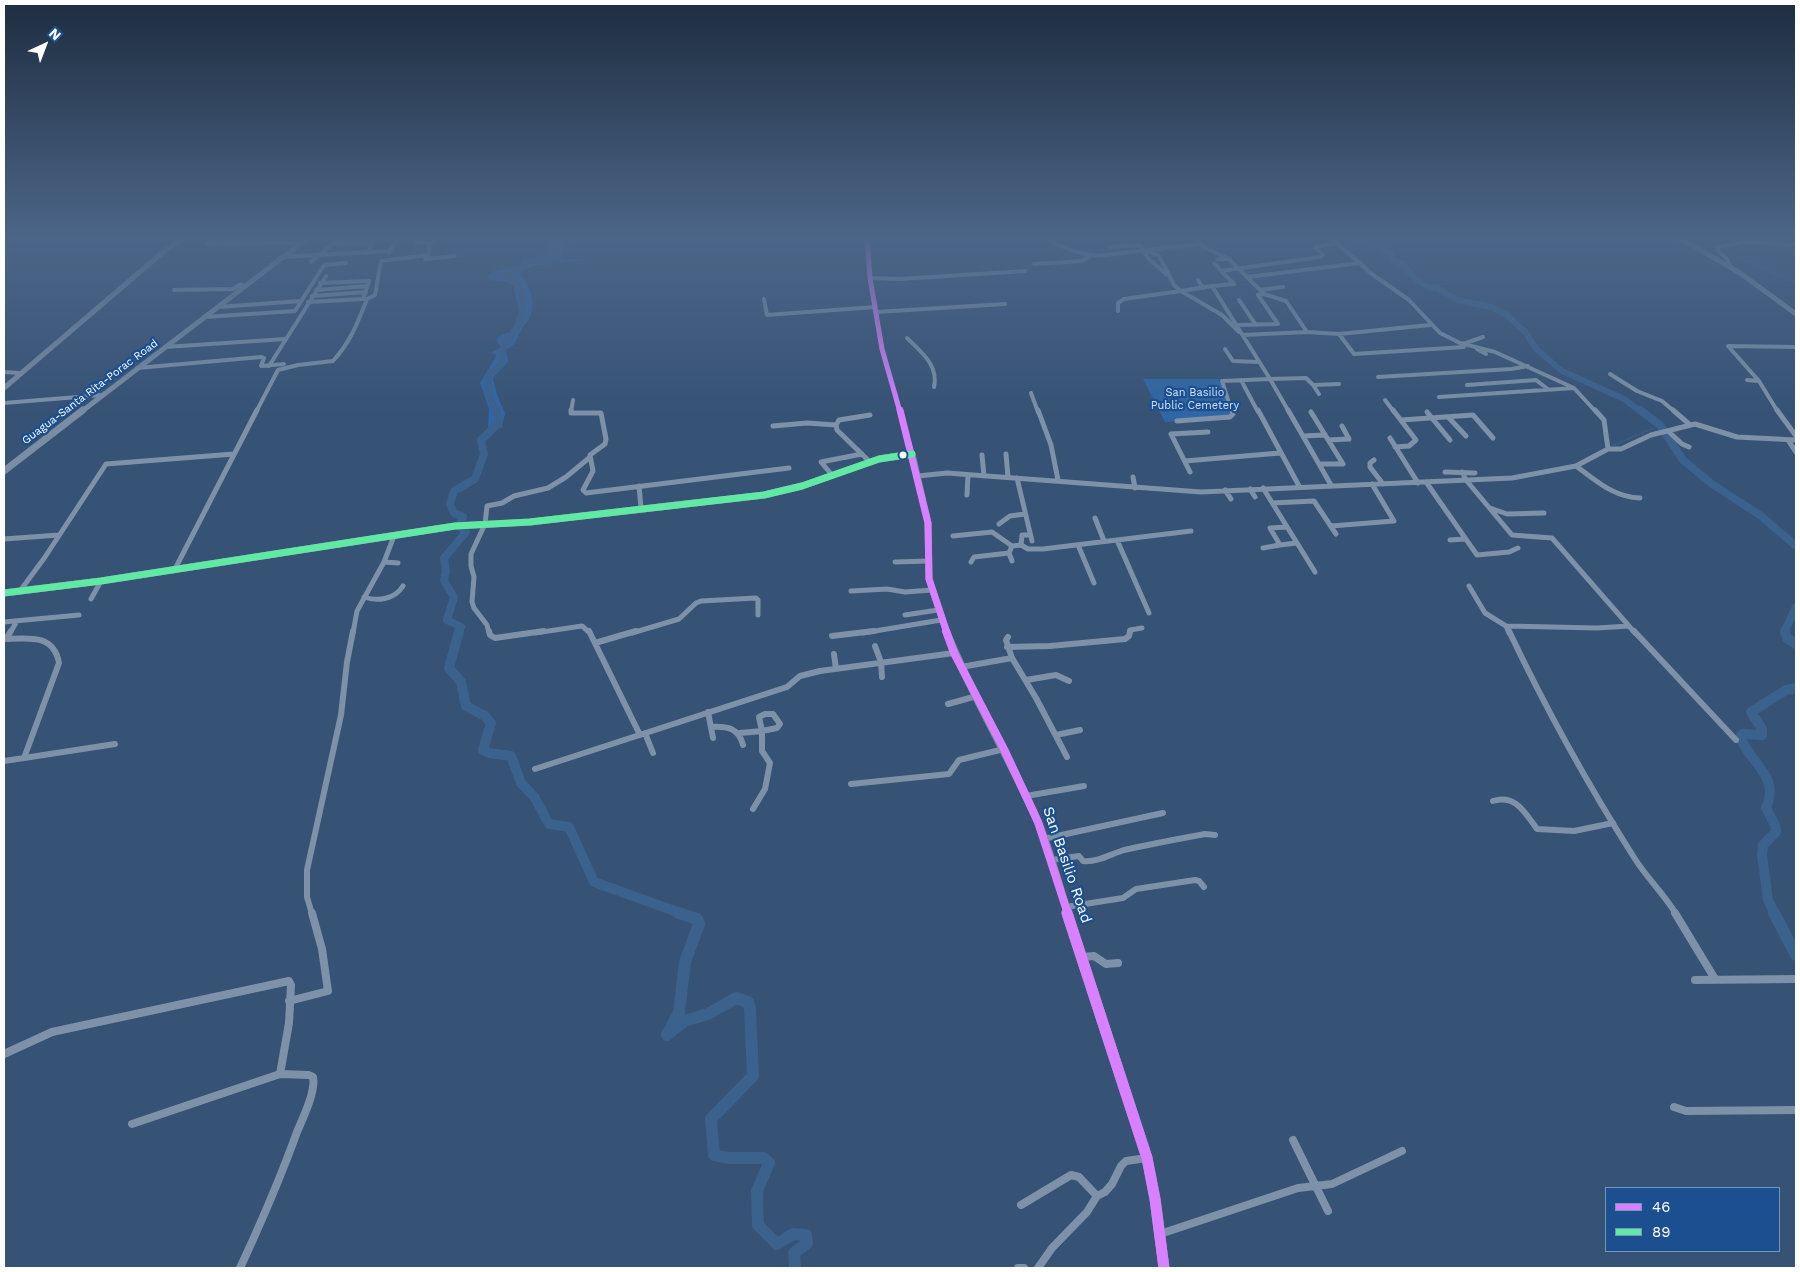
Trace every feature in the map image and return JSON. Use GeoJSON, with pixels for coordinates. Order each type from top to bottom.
{"type":"FeatureCollection","features":[{"type":"Feature","properties":{"kind":"street"},"geometry":{"type":"LineString","coordinates":[[4,388],[19,373],[109,297]]}},
{"type":"Feature","properties":{"kind":"street","name":"Guagua-Santa Rita-Porac Road"},"geometry":{"type":"LineString","coordinates":[[4,471],[229,297]]}},
{"type":"Feature","properties":{"kind":"street"},"geometry":{"type":"LineString","coordinates":[[204,317],[295,311],[303,297]]}},
{"type":"Feature","properties":{"kind":"street"},"geometry":{"type":"LineString","coordinates":[[269,366],[311,297]]}},
{"type":"Feature","properties":{"kind":"street"},"geometry":{"type":"LineString","coordinates":[[308,302],[363,299],[364,297]]}},
{"type":"Feature","properties":{"kind":"street"},"geometry":{"type":"LineString","coordinates":[[137,368],[261,357],[264,358],[260,364],[269,366],[333,361],[341,353],[359,322],[367,299],[370,297]]}},
{"type":"Feature","properties":{"kind":"street"},"geometry":{"type":"LineString","coordinates":[[4,593],[101,581],[455,526],[530,522],[764,495],[802,486],[870,462],[912,454],[880,340],[873,297]]}},
{"type":"Feature","properties":{"kind":"street"},"geometry":{"type":"LineString","coordinates":[[1118,311],[1118,303],[1124,299],[1136,297]]}},
{"type":"Feature","properties":{"kind":"street"},"geometry":{"type":"LineString","coordinates":[[1192,297],[1236,325],[1278,324],[1259,297]]}},
{"type":"Feature","properties":{"kind":"street"},"geometry":{"type":"LineString","coordinates":[[1219,297],[1270,379],[1331,485]]}},
{"type":"Feature","properties":{"kind":"street"},"geometry":{"type":"LineString","coordinates":[[1275,297],[1286,301],[1307,332]]}},
{"type":"Feature","properties":{"kind":"street"},"geometry":{"type":"LineString","coordinates":[[1405,297],[1440,334],[1464,344],[1491,350],[1574,388],[1604,420],[1608,449]]}},
{"type":"Feature","properties":{"kind":"street"},"geometry":{"type":"LineString","coordinates":[[1773,297],[1796,314]]}},
{"type":"Feature","properties":{"kind":"street"},"geometry":{"type":"LineString","coordinates":[[764,298],[767,315],[1004,304]]}},
{"type":"Feature","properties":{"kind":"street"},"geometry":{"type":"LineString","coordinates":[[1239,300],[1256,325]]}},
{"type":"Feature","properties":{"kind":"street"},"geometry":{"type":"LineString","coordinates":[[218,306],[301,301]]}},
{"type":"Feature","properties":{"kind":"street"},"geometry":{"type":"LineString","coordinates":[[1243,334],[1307,332],[1339,334],[1430,325]]}},
{"type":"Feature","properties":{"kind":"street"},"geometry":{"type":"LineString","coordinates":[[1339,334],[1354,354],[1475,346],[1486,354]]}},
{"type":"Feature","properties":{"kind":"street"},"geometry":{"type":"LineString","coordinates":[[1464,344],[1482,337]]}},
{"type":"Feature","properties":{"kind":"street"},"geometry":{"type":"LineString","coordinates":[[907,338],[926,357],[935,371],[937,380],[934,387]]}},
{"type":"Feature","properties":{"kind":"street"},"geometry":{"type":"LineString","coordinates":[[165,347],[285,339]]}},
{"type":"Feature","properties":{"kind":"street"},"geometry":{"type":"LineString","coordinates":[[918,476],[940,473],[1058,480],[1184,491],[1426,482],[1465,477],[1526,476],[1576,466],[1608,449],[1621,449],[1657,433],[1689,424],[1700,424],[1737,436],[1788,440],[1796,438],[1759,381],[1728,346],[1796,347]]}},
{"type":"Feature","properties":{"kind":"street"},"geometry":{"type":"LineString","coordinates":[[1225,349],[1232,361],[1259,362]]}},
{"type":"Feature","properties":{"kind":"street"},"geometry":{"type":"LineString","coordinates":[[1516,368],[1517,362]]}},
{"type":"Feature","properties":{"kind":"street"},"geometry":{"type":"LineString","coordinates":[[175,568],[278,370],[284,366]]}},
{"type":"Feature","properties":{"kind":"street"},"geometry":{"type":"LineString","coordinates":[[1378,377],[1528,366]]}},
{"type":"Feature","properties":{"kind":"street"},"geometry":{"type":"LineString","coordinates":[[4,372],[19,373]]}},
{"type":"Feature","properties":{"kind":"street"},"geometry":{"type":"LineString","coordinates":[[1610,374],[1637,391],[1662,401],[1689,424]]}},
{"type":"Feature","properties":{"kind":"street"},"geometry":{"type":"LineString","coordinates":[[1177,422],[1230,418],[1233,414],[1222,382],[1306,378],[1318,394]]}},
{"type":"Feature","properties":{"kind":"street"},"geometry":{"type":"LineString","coordinates":[[1241,380],[1299,486]]}},
{"type":"Feature","properties":{"kind":"street"},"geometry":{"type":"LineString","coordinates":[[1467,385],[1536,380],[1549,390]]}},
{"type":"Feature","properties":{"kind":"street"},"geometry":{"type":"LineString","coordinates":[[1747,380],[1759,381]]}},
{"type":"Feature","properties":{"kind":"street"},"geometry":{"type":"LineString","coordinates":[[1313,385],[1339,384]]}},
{"type":"Feature","properties":{"kind":"street"},"geometry":{"type":"LineString","coordinates":[[1439,397],[1574,388]]}},
{"type":"Feature","properties":{"kind":"street"},"geometry":{"type":"LineString","coordinates":[[1030,393],[1051,444],[1058,480]]}},
{"type":"Feature","properties":{"kind":"street"},"geometry":{"type":"LineString","coordinates":[[4,403],[102,395]]}},
{"type":"Feature","properties":{"kind":"street"},"geometry":{"type":"LineString","coordinates":[[573,400],[571,413],[598,412],[603,415],[605,444],[566,477],[548,488],[522,493],[490,505],[486,511],[471,554],[471,566],[474,577],[472,602],[474,608],[487,625],[490,635],[495,638],[582,626],[591,633],[653,753]]}},
{"type":"Feature","properties":{"kind":"street"},"geometry":{"type":"LineString","coordinates":[[1385,400],[1416,442],[1409,446],[1396,447]]}},
{"type":"Feature","properties":{"kind":"street"},"geometry":{"type":"LineString","coordinates":[[1312,412],[1343,464],[1319,464]]}},
{"type":"Feature","properties":{"kind":"street"},"geometry":{"type":"LineString","coordinates":[[1427,412],[1450,440]]}},
{"type":"Feature","properties":{"kind":"street"},"geometry":{"type":"LineString","coordinates":[[836,425],[839,420],[870,415]]}},
{"type":"Feature","properties":{"kind":"street"},"geometry":{"type":"LineString","coordinates":[[1401,420],[1473,415],[1493,438]]}},
{"type":"Feature","properties":{"kind":"street"},"geometry":{"type":"LineString","coordinates":[[1448,417],[1466,436]]}},
{"type":"Feature","properties":{"kind":"street"},"geometry":{"type":"LineString","coordinates":[[773,426],[807,423],[836,425]]}},
{"type":"Feature","properties":{"kind":"street"},"geometry":{"type":"LineString","coordinates":[[836,425],[838,430],[870,462]]}},
{"type":"Feature","properties":{"kind":"street"},"geometry":{"type":"LineString","coordinates":[[1303,436],[1349,439],[1342,426]]}},
{"type":"Feature","properties":{"kind":"street"},"geometry":{"type":"LineString","coordinates":[[1666,431],[1688,447]]}},
{"type":"Feature","properties":{"kind":"street"},"geometry":{"type":"LineString","coordinates":[[1190,472],[1171,434],[1208,432]]}},
{"type":"Feature","properties":{"kind":"street"},"geometry":{"type":"LineString","coordinates":[[1390,438],[1417,481]]}},
{"type":"Feature","properties":{"kind":"street"},"geometry":{"type":"LineString","coordinates":[[1788,440],[1796,452]]}},
{"type":"Feature","properties":{"kind":"street"},"geometry":{"type":"LineString","coordinates":[[1185,460],[1280,453]]}},
{"type":"Feature","properties":{"kind":"street"},"geometry":{"type":"LineString","coordinates":[[20,591],[106,464],[234,454]]}},
{"type":"Feature","properties":{"kind":"street"},"geometry":{"type":"LineString","coordinates":[[832,475],[821,462],[862,454]]}},
{"type":"Feature","properties":{"kind":"street","name":"San Basilio Road"},"geometry":{"type":"LineString","coordinates":[[912,454],[928,523],[929,579],[941,620],[954,653],[1004,750],[1038,822],[1051,860],[1058,890],[1066,907],[1146,1158],[1160,1234],[1164,1268]]}},
{"type":"Feature","properties":{"kind":"street"},"geometry":{"type":"LineString","coordinates":[[982,454],[984,476]]}},
{"type":"Feature","properties":{"kind":"street"},"geometry":{"type":"LineString","coordinates":[[1006,454],[1008,477]]}},
{"type":"Feature","properties":{"kind":"street"},"geometry":{"type":"LineString","coordinates":[[589,458],[593,469],[584,492],[789,468]]}},
{"type":"Feature","properties":{"kind":"street"},"geometry":{"type":"LineString","coordinates":[[1374,460],[1370,463],[1370,468],[1382,483]]}},
{"type":"Feature","properties":{"kind":"street"},"geometry":{"type":"LineString","coordinates":[[1576,466],[1617,496],[1640,498]]}},
{"type":"Feature","properties":{"kind":"street"},"geometry":{"type":"LineString","coordinates":[[1445,472],[1465,477],[1475,474]]}},
{"type":"Feature","properties":{"kind":"street"},"geometry":{"type":"LineString","coordinates":[[967,495],[968,475]]}},
{"type":"Feature","properties":{"kind":"street"},"geometry":{"type":"LineString","coordinates":[[1133,477],[1135,488]]}},
{"type":"Feature","properties":{"kind":"street"},"geometry":{"type":"LineString","coordinates":[[1465,477],[1512,535],[1552,538],[1629,626],[1736,740]]}},
{"type":"Feature","properties":{"kind":"street"},"geometry":{"type":"LineString","coordinates":[[1017,478],[1032,541]]}},
{"type":"Feature","properties":{"kind":"street"},"geometry":{"type":"LineString","coordinates":[[1426,482],[1474,555],[1509,552],[1518,548]]}},
{"type":"Feature","properties":{"kind":"street"},"geometry":{"type":"LineString","coordinates":[[1331,526],[1394,520],[1372,484]]}},
{"type":"Feature","properties":{"kind":"street"},"geometry":{"type":"LineString","coordinates":[[639,486],[641,508]]}},
{"type":"Feature","properties":{"kind":"street"},"geometry":{"type":"LineString","coordinates":[[1263,488],[1315,572]]}},
{"type":"Feature","properties":{"kind":"street"},"geometry":{"type":"LineString","coordinates":[[1250,489],[1255,497]]}},
{"type":"Feature","properties":{"kind":"street"},"geometry":{"type":"LineString","coordinates":[[1225,490],[1231,499]]}},
{"type":"Feature","properties":{"kind":"street"},"geometry":{"type":"LineString","coordinates":[[1273,503],[1314,501],[1336,534]]}},
{"type":"Feature","properties":{"kind":"street"},"geometry":{"type":"LineString","coordinates":[[1489,508],[1507,514],[1544,513]]}},
{"type":"Feature","properties":{"kind":"street"},"geometry":{"type":"LineString","coordinates":[[999,524],[1010,516],[1025,514]]}},
{"type":"Feature","properties":{"kind":"street"},"geometry":{"type":"LineString","coordinates":[[1095,518],[1104,541]]}},
{"type":"Feature","properties":{"kind":"street"},"geometry":{"type":"LineString","coordinates":[[1280,544],[1270,528],[1287,527]]}},
{"type":"Feature","properties":{"kind":"street"},"geometry":{"type":"LineString","coordinates":[[953,536],[992,532],[1012,546],[1021,545],[1032,550],[1191,531]]}},
{"type":"Feature","properties":{"kind":"street"},"geometry":{"type":"LineString","coordinates":[[4,539],[59,535]]}},
{"type":"Feature","properties":{"kind":"street"},"geometry":{"type":"LineString","coordinates":[[1021,545],[1021,536],[1030,535]]}},
{"type":"Feature","properties":{"kind":"street"},"geometry":{"type":"LineString","coordinates":[[289,1001],[328,991],[322,949],[307,897],[307,870],[341,715],[350,643],[357,611],[384,562],[394,536]]}},
{"type":"Feature","properties":{"kind":"street"},"geometry":{"type":"LineString","coordinates":[[1450,540],[1465,539]]}},
{"type":"Feature","properties":{"kind":"street"},"geometry":{"type":"LineString","coordinates":[[1117,540],[1149,614]]}},
{"type":"Feature","properties":{"kind":"street"},"geometry":{"type":"LineString","coordinates":[[1263,548],[1280,544],[1298,543]]}},
{"type":"Feature","properties":{"kind":"street"},"geometry":{"type":"LineString","coordinates":[[1078,545],[1094,583]]}},
{"type":"Feature","properties":{"kind":"street"},"geometry":{"type":"LineString","coordinates":[[1012,546],[1009,553],[1012,561]]}},
{"type":"Feature","properties":{"kind":"street"},"geometry":{"type":"LineString","coordinates":[[971,562],[974,557],[1009,553]]}},
{"type":"Feature","properties":{"kind":"street"},"geometry":{"type":"LineString","coordinates":[[895,562],[930,561]]}},
{"type":"Feature","properties":{"kind":"street"},"geometry":{"type":"LineString","coordinates":[[384,562],[398,563]]}},
{"type":"Feature","properties":{"kind":"street"},"geometry":{"type":"LineString","coordinates":[[91,599],[101,581]]}},
{"type":"Feature","properties":{"kind":"street"},"geometry":{"type":"LineString","coordinates":[[364,598],[374,599],[392,596],[399,592],[403,586]]}},
{"type":"Feature","properties":{"kind":"street"},"geometry":{"type":"LineString","coordinates":[[1469,586],[1485,613],[1506,626],[1597,628],[1629,626]]}},
{"type":"Feature","properties":{"kind":"street"},"geometry":{"type":"LineString","coordinates":[[851,591],[886,589],[905,592],[932,590]]}},
{"type":"Feature","properties":{"kind":"street"},"geometry":{"type":"LineString","coordinates":[[595,643],[680,619],[696,603],[710,599],[756,598],[758,600],[758,615]]}},
{"type":"Feature","properties":{"kind":"street"},"geometry":{"type":"LineString","coordinates":[[905,615],[938,610]]}},
{"type":"Feature","properties":{"kind":"street"},"geometry":{"type":"LineString","coordinates":[[4,622],[79,615]]}},
{"type":"Feature","properties":{"kind":"street"},"geometry":{"type":"LineString","coordinates":[[832,636],[885,630],[941,620]]}},
{"type":"Feature","properties":{"kind":"street"},"geometry":{"type":"LineString","coordinates":[[17,621],[6,639],[30,637],[45,643],[55,650],[59,663],[24,758]]}},
{"type":"Feature","properties":{"kind":"street"},"geometry":{"type":"LineString","coordinates":[[1506,626],[1544,705],[1613,823],[1636,861],[1669,903],[1715,979]]}},
{"type":"Feature","properties":{"kind":"street"},"geometry":{"type":"LineString","coordinates":[[1007,647],[1050,646],[1125,639],[1129,636],[1130,630],[1142,628]]}},
{"type":"Feature","properties":{"kind":"street"},"geometry":{"type":"LineString","coordinates":[[1008,638],[1006,640],[1007,647],[1012,658],[1026,680],[1067,757]]}},
{"type":"Feature","properties":{"kind":"street"},"geometry":{"type":"LineString","coordinates":[[875,646],[881,662],[882,677]]}},
{"type":"Feature","properties":{"kind":"street"},"geometry":{"type":"LineString","coordinates":[[535,769],[787,687],[800,676],[881,662],[954,653]]}},
{"type":"Feature","properties":{"kind":"street"},"geometry":{"type":"LineString","coordinates":[[834,654],[836,669]]}},
{"type":"Feature","properties":{"kind":"street"},"geometry":{"type":"LineString","coordinates":[[961,667],[1012,658]]}},
{"type":"Feature","properties":{"kind":"street"},"geometry":{"type":"LineString","coordinates":[[1026,680],[1056,675],[1069,681]]}},
{"type":"Feature","properties":{"kind":"street"},"geometry":{"type":"LineString","coordinates":[[948,704],[977,696]]}},
{"type":"Feature","properties":{"kind":"street"},"geometry":{"type":"LineString","coordinates":[[708,712],[713,738]]}},
{"type":"Feature","properties":{"kind":"street"},"geometry":{"type":"LineString","coordinates":[[711,727],[730,726],[740,734],[743,745]]}},
{"type":"Feature","properties":{"kind":"street"},"geometry":{"type":"LineString","coordinates":[[1056,734],[1080,730]]}},
{"type":"Feature","properties":{"kind":"street"},"geometry":{"type":"LineString","coordinates":[[740,734],[762,731],[762,751],[770,763],[765,789],[753,809]]}},
{"type":"Feature","properties":{"kind":"street"},"geometry":{"type":"LineString","coordinates":[[4,761],[115,744]]}},
{"type":"Feature","properties":{"kind":"street"},"geometry":{"type":"LineString","coordinates":[[851,784],[949,774],[959,760],[1004,750]]}},
{"type":"Feature","properties":{"kind":"street"},"geometry":{"type":"LineString","coordinates":[[1026,796],[1084,786]]}},
{"type":"Feature","properties":{"kind":"street"},"geometry":{"type":"LineString","coordinates":[[1493,801],[1500,800],[1517,803],[1537,829],[1574,831],[1613,823]]}},
{"type":"Feature","properties":{"kind":"street"},"geometry":{"type":"LineString","coordinates":[[1043,839],[1164,813]]}},
{"type":"Feature","properties":{"kind":"street"},"geometry":{"type":"LineString","coordinates":[[1051,860],[1079,856],[1083,861],[1090,862],[1095,858],[1168,841],[1205,834],[1215,835]]}},
{"type":"Feature","properties":{"kind":"street"},"geometry":{"type":"LineString","coordinates":[[1066,907],[1123,898],[1136,889],[1195,880],[1204,886]]}},
{"type":"Feature","properties":{"kind":"street"},"geometry":{"type":"LineString","coordinates":[[1082,957],[1094,956],[1106,964],[1118,963]]}},
{"type":"Feature","properties":{"kind":"street"},"geometry":{"type":"LineString","coordinates":[[1695,980],[1796,979]]}},
{"type":"Feature","properties":{"kind":"street"},"geometry":{"type":"LineString","coordinates":[[4,1054],[52,1032],[246,992],[282,981],[289,981],[291,985],[289,1023],[280,1074]]}},
{"type":"Feature","properties":{"kind":"street"},"geometry":{"type":"LineString","coordinates":[[132,1124],[280,1074],[309,1075],[313,1077],[312,1090],[271,1202],[240,1268]]}},
{"type":"Feature","properties":{"kind":"street"},"geometry":{"type":"LineString","coordinates":[[1674,1107],[1686,1111],[1796,1110]]}},
{"type":"Feature","properties":{"kind":"street"},"geometry":{"type":"LineString","coordinates":[[1293,1140],[1318,1187],[1328,1211]]}},
{"type":"Feature","properties":{"kind":"street"},"geometry":{"type":"LineString","coordinates":[[1160,1234],[1298,1188],[1332,1184],[1402,1151]]}},
{"type":"Feature","properties":{"kind":"street"},"geometry":{"type":"LineString","coordinates":[[1038,1268],[1052,1248],[1086,1212],[1097,1196],[1105,1192],[1112,1184],[1121,1166],[1126,1162],[1146,1158]]}},
{"type":"Feature","properties":{"kind":"street"},"geometry":{"type":"LineString","coordinates":[[1021,1205],[1071,1175],[1079,1177],[1097,1196]]}},
{"type":"Feature","properties":{"kind":"street"},"geometry":{"type":"LineString","coordinates":[[1018,1268],[1024,1268]]}},
{"type":"Feature","properties":{"kind":"green space"},"geometry":{"type":"Polygon","coordinates":[[[516,297],[531,297],[532,307],[529,319],[522,328],[515,343],[506,350],[508,362],[493,378],[497,395],[505,413],[502,428],[488,427],[489,409],[480,383],[497,355],[491,353],[501,347],[496,340],[501,335],[513,331],[517,316],[520,315],[516,297]]]}},
{"type":"Feature","properties":{"kind":"green space","name":"San Basilio Public Cemetery"},"geometry":{"type":"Polygon","coordinates":[[[1143,379],[1219,379],[1232,414],[1217,419],[1165,422],[1143,379]]]}},
{"type":"Feature","properties":{"kind":"waterway"},"geometry":{"type":"LineString","coordinates":[[496,412],[488,392],[489,376],[501,363],[503,347],[519,324],[523,308],[522,297]]}},
{"type":"Feature","properties":{"kind":"waterway"},"geometry":{"type":"LineString","coordinates":[[1453,297],[1491,307],[1507,315],[1526,333],[1536,349],[1562,371],[1624,399],[1641,412]]}},
{"type":"Feature","properties":{"kind":"waterway"},"geometry":{"type":"LineString","coordinates":[[459,631],[461,627],[447,620],[454,597],[444,581],[446,571],[444,558],[466,532],[459,526],[463,517],[454,513],[450,504],[454,491],[475,479],[484,454],[481,440],[499,423],[496,410]]}},
{"type":"Feature","properties":{"kind":"waterway"},"geometry":{"type":"LineString","coordinates":[[1640,410],[1660,425],[1683,460],[1712,484],[1761,516],[1796,546]]}},
{"type":"Feature","properties":{"kind":"waterway"},"geometry":{"type":"LineString","coordinates":[[1612,446],[1660,425]]}},
{"type":"Feature","properties":{"kind":"waterway"},"geometry":{"type":"LineString","coordinates":[[1784,633],[1796,607]]}},
{"type":"Feature","properties":{"kind":"waterway"},"geometry":{"type":"LineString","coordinates":[[459,631],[449,668],[461,682],[466,706],[485,716],[491,723],[483,750],[489,753],[511,756],[521,783],[535,798],[549,824],[569,827],[594,882],[683,914]]}},
{"type":"Feature","properties":{"kind":"waterway"},"geometry":{"type":"LineString","coordinates":[[1785,631],[1787,638],[1796,644]]}},
{"type":"Feature","properties":{"kind":"waterway"},"geometry":{"type":"LineString","coordinates":[[1775,914],[1768,900],[1762,855],[1763,845],[1776,832],[1775,825],[1766,808],[1769,787],[1767,778],[1740,737],[1743,734],[1762,735],[1762,729],[1751,712],[1786,690],[1796,688]]}},
{"type":"Feature","properties":{"kind":"waterway"},"geometry":{"type":"LineString","coordinates":[[679,913],[697,919],[699,924],[685,962],[679,1012],[667,1035],[684,1021],[708,1014],[736,998],[748,1002],[750,1009],[753,1076],[711,1119],[714,1155],[728,1158],[764,1158],[769,1163],[757,1191],[758,1225],[777,1244],[793,1234],[806,1235],[807,1243],[794,1253],[795,1268]]}},
{"type":"Feature","properties":{"kind":"waterway"},"geometry":{"type":"LineString","coordinates":[[1774,913],[1796,955]]}},
{"type":"Feature","properties":{"kind":"transit line","name":"46"},"geometry":{"type":"LineString","coordinates":[[873,297],[882,349],[912,454],[928,523],[929,579],[932,590],[954,653],[1004,749],[1038,822],[1147,1158],[1155,1199],[1164,1268]]}},
{"type":"Feature","properties":{"kind":"transit line","name":"89"},"geometry":{"type":"LineString","coordinates":[[4,593],[101,581],[455,526],[530,522],[764,495],[802,486],[879,459],[912,454]]}}]}
